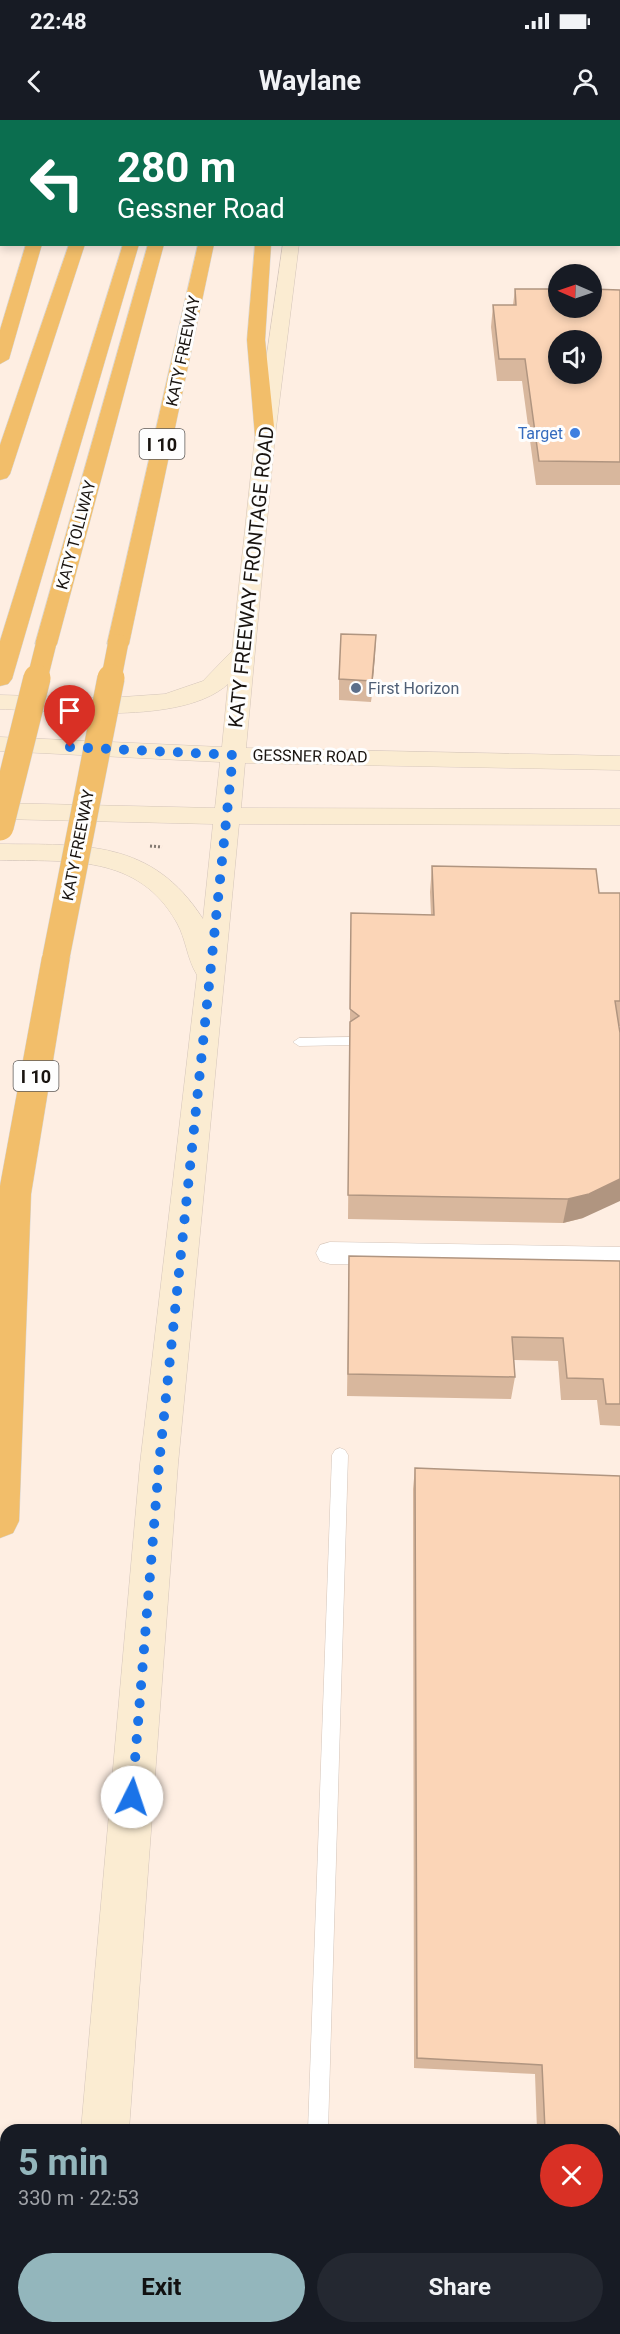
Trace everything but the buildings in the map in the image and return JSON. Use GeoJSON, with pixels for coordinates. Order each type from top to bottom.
{"type":"FeatureCollection","features":[{"type":"Feature","properties":{"kind":"highway"},"geometry":{"type":"LineString","coordinates":[[0,359],[33,246]]}},
{"type":"Feature","properties":{"kind":"highway"},"geometry":{"type":"LineString","coordinates":[[0,474],[76,246]]}},
{"type":"Feature","properties":{"kind":"highway","name":"KATY TOLLWAY"},"geometry":{"type":"LineString","coordinates":[[0,679],[130,246]]}},
{"type":"Feature","properties":{"kind":"highway","name":"KATY TOLLWAY"},"geometry":{"type":"LineString","coordinates":[[0,827],[46,644],[155,246]]}},
{"type":"Feature","properties":{"kind":"highway","name":"KATY FREEWAY"},"geometry":{"type":"LineString","coordinates":[[0,1271],[56,957],[118,644],[206,246]]}},
{"type":"Feature","properties":{"kind":"highway"},"geometry":{"type":"LineString","coordinates":[[263,246],[256,340],[264,436]]}},
{"type":"Feature","properties":{"kind":"highway"},"geometry":{"type":"LineString","coordinates":[[0,1521],[15,1194]]}},
{"type":"Feature","properties":{"kind":"main road","name":"KATY FREEWAY FRONTAGE ROAD"},"geometry":{"type":"LineString","coordinates":[[105,2124],[159,1464],[211,981],[264,436],[291,246]]}},
{"type":"Feature","properties":{"kind":"main road"},"geometry":{"type":"LineString","coordinates":[[0,702],[138,705],[165,701],[189,696],[213,685],[243,652]]}},
{"type":"Feature","properties":{"kind":"main road","name":"GESSNER ROAD"},"geometry":{"type":"LineString","coordinates":[[0,744],[233,755],[620,763]]}},
{"type":"Feature","properties":{"kind":"main road"},"geometry":{"type":"LineString","coordinates":[[0,811],[227,816],[620,817]]}},
{"type":"Feature","properties":{"kind":"main road"},"geometry":{"type":"LineString","coordinates":[[0,852],[101,856],[127,864],[163,888],[182,909],[195,932],[211,981]]}},
{"type":"Feature","properties":{"kind":"street"},"geometry":{"type":"LineString","coordinates":[[330,1252],[620,1258]]}},
{"type":"Feature","properties":{"kind":"lane"},"geometry":{"type":"LineString","coordinates":[[299,1042],[350,1041]]}},
{"type":"Feature","properties":{"kind":"lane"},"geometry":{"type":"LineString","coordinates":[[318,2124],[340,1455]]}},
{"type":"Feature","properties":{"kind":"place","name":"Target"},"geometry":{"type":"Point","coordinates":[575,433]}},
{"type":"Feature","properties":{"kind":"place","name":"First Horizon"},"geometry":{"type":"Point","coordinates":[356,688]}},
{"type":"Feature","properties":{"kind":"route"},"geometry":{"type":"LineString","coordinates":[[70,747],[233,755],[159,1464],[132,1797]]}}]}
